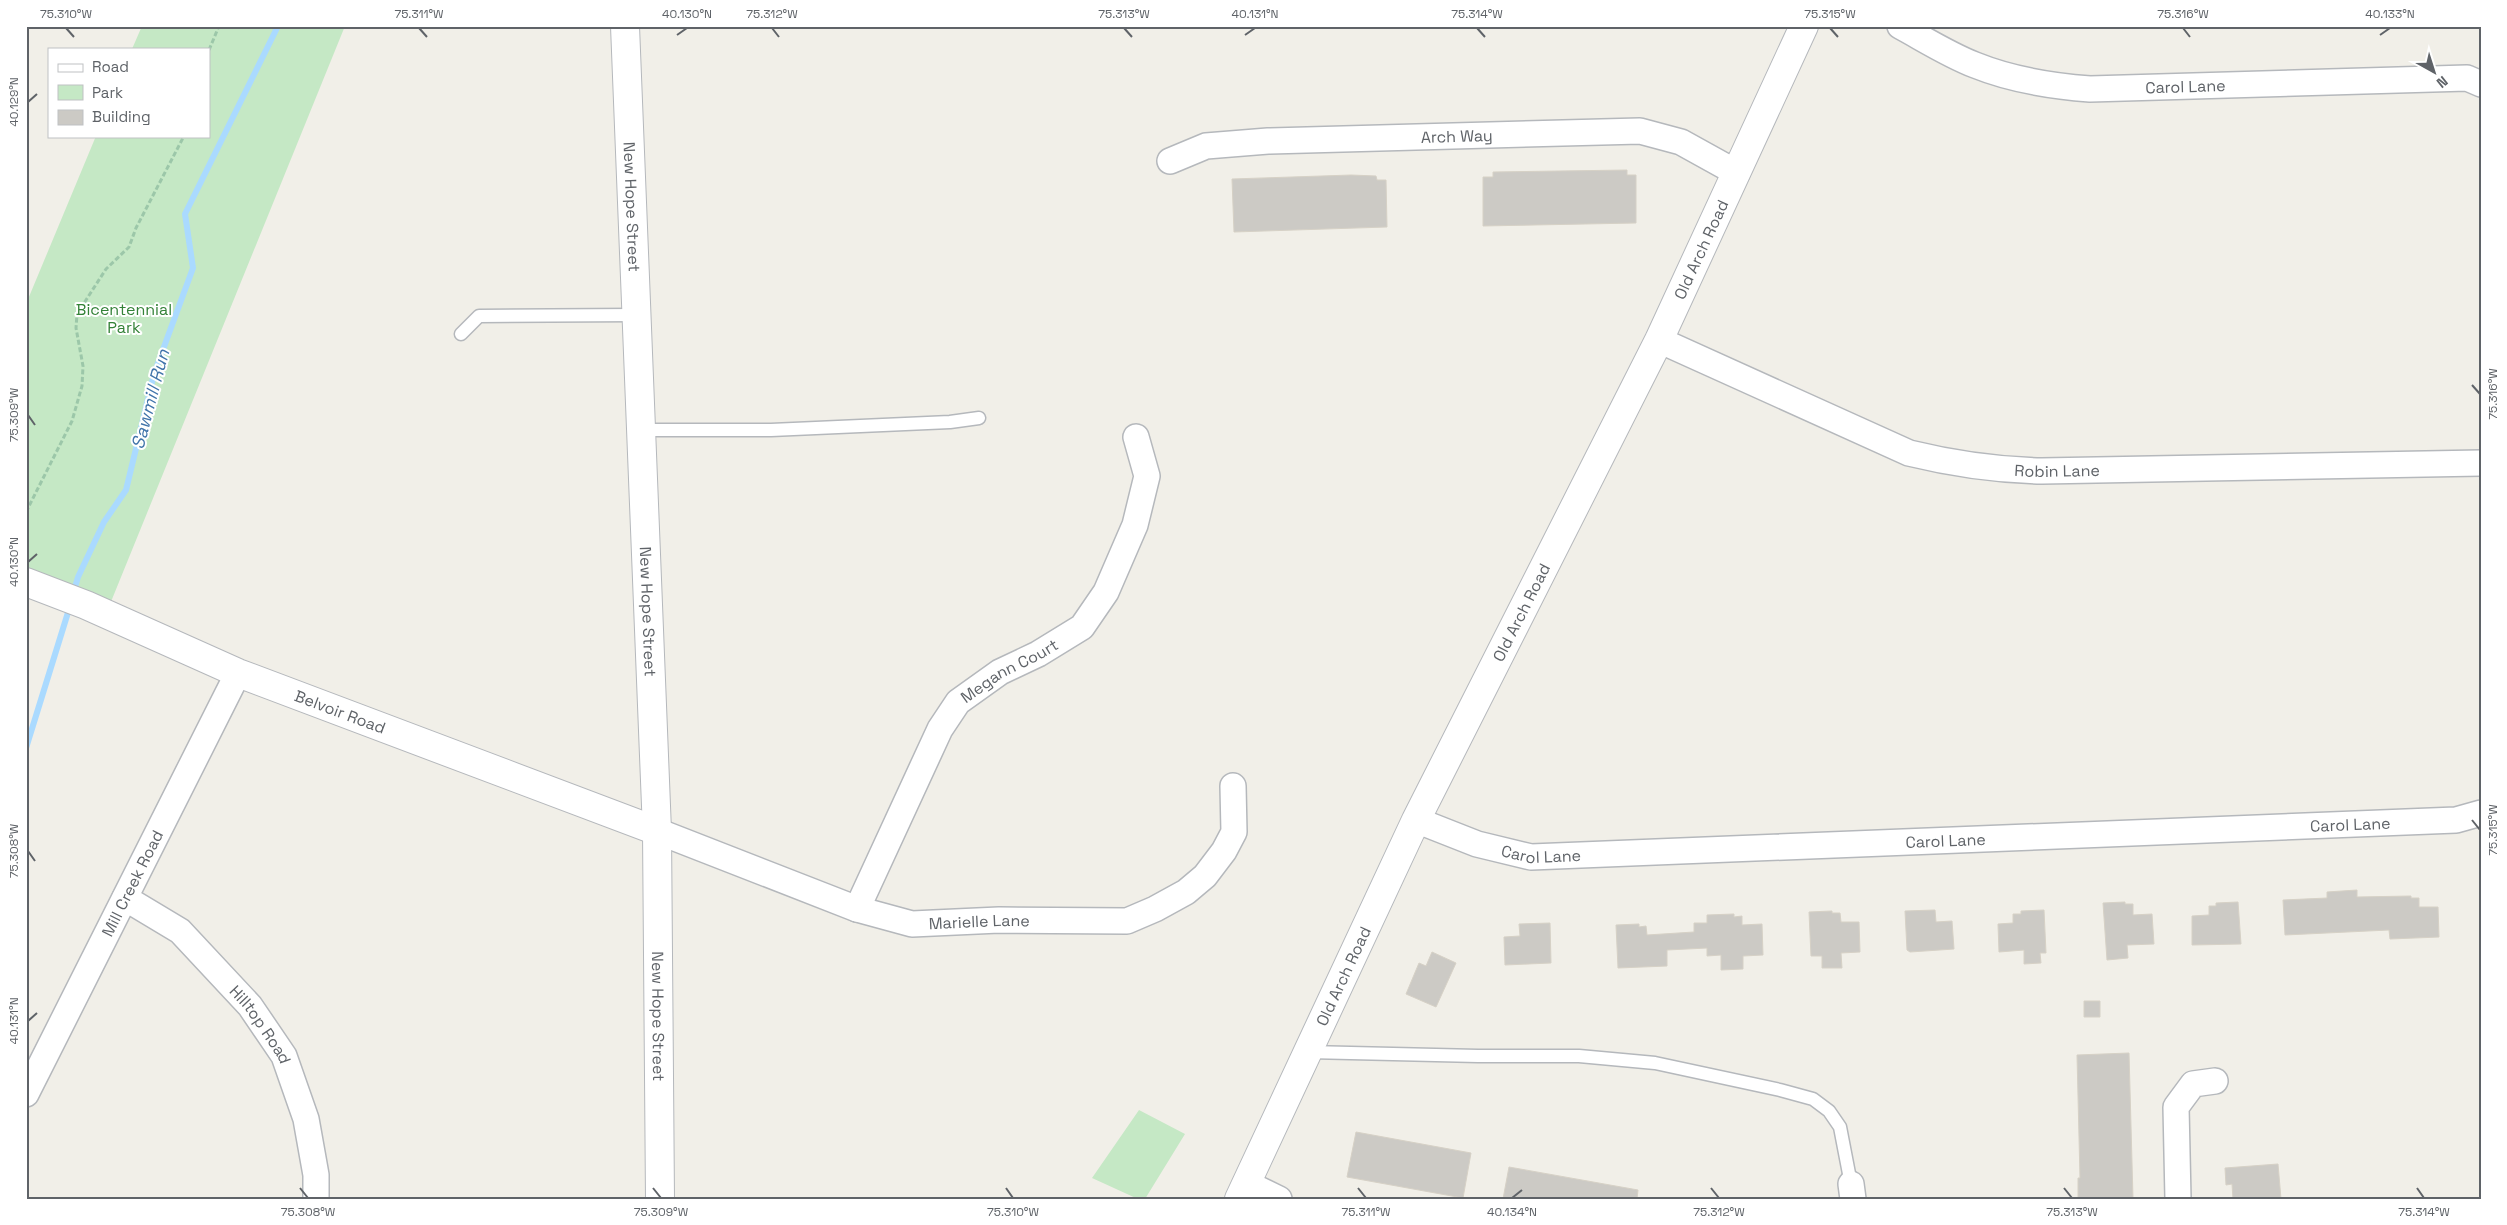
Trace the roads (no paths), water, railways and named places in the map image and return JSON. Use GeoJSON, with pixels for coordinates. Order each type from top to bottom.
{"type":"FeatureCollection","features":[{"type":"Feature","properties":{"kind":"street","name":"New Hope Street"},"geometry":{"type":"LineString","coordinates":[[625,26],[657,830],[660,1199]]}},
{"type":"Feature","properties":{"kind":"street","name":"Old Arch Road"},"geometry":{"type":"LineString","coordinates":[[1243,1191],[1416,820],[1659,340],[1804,26]]}},
{"type":"Feature","properties":{"kind":"street","name":"Carol Lane"},"geometry":{"type":"LineString","coordinates":[[1900,26],[1974,65],[2018,80],[2056,87],[2090,89],[2467,78],[2481,84]]}},
{"type":"Feature","properties":{"kind":"street","name":"Arch Way"},"geometry":{"type":"LineString","coordinates":[[1170,161],[1206,146],[1268,141],[1640,131],[1681,142],[1737,172]]}},
{"type":"Feature","properties":{"kind":"street","name":"Robin Lane"},"geometry":{"type":"LineString","coordinates":[[1659,340],[1909,452],[1950,463],[1995,470],[2042,471],[2481,463]]}},
{"type":"Feature","properties":{"kind":"street","name":"Megann Court"},"geometry":{"type":"LineString","coordinates":[[857,909],[940,729],[958,702],[1000,672],[1038,654],[1082,627],[1106,592],[1135,525],[1147,476],[1136,437]]}},
{"type":"Feature","properties":{"kind":"street","name":"Belvoir Road"},"geometry":{"type":"LineString","coordinates":[[34,585],[86,605],[238,673],[657,830]]}},
{"type":"Feature","properties":{"kind":"street","name":"Mill Creek Road"},"geometry":{"type":"LineString","coordinates":[[26,1094],[238,673]]}},
{"type":"Feature","properties":{"kind":"street","name":"Marielle Lane"},"geometry":{"type":"LineString","coordinates":[[657,830],[857,909],[912,924],[999,920],[1127,922],[1156,909],[1186,892],[1206,876],[1224,851],[1234,832],[1232,786]]}},
{"type":"Feature","properties":{"kind":"street","name":"Carol Lane"},"geometry":{"type":"LineString","coordinates":[[1416,820],[1477,844],[1531,857],[2456,820],[2481,813]]}},
{"type":"Feature","properties":{"kind":"street","name":"Hilltop Road"},"geometry":{"type":"LineString","coordinates":[[125,898],[180,931],[250,1006],[284,1056],[306,1119],[316,1175],[316,1199]]}},
{"type":"Feature","properties":{"kind":"street"},"geometry":{"type":"LineString","coordinates":[[2178,1199],[2176,1107],[2193,1084],[2215,1081]]}},
{"type":"Feature","properties":{"kind":"street"},"geometry":{"type":"LineString","coordinates":[[1243,1191],[1279,1199]]}},
{"type":"Feature","properties":{"kind":"lane"},"geometry":{"type":"LineString","coordinates":[[461,334],[479,316],[636,315]]}},
{"type":"Feature","properties":{"kind":"lane"},"geometry":{"type":"LineString","coordinates":[[640,430],[771,430],[950,422],[979,418]]}},
{"type":"Feature","properties":{"kind":"lane"},"geometry":{"type":"LineString","coordinates":[[1308,1052],[1579,1056],[1655,1063],[1780,1090],[1812,1099],[1829,1111],[1840,1127],[1852,1191]]}},
{"type":"Feature","properties":{"kind":"waterway","name":"Sawmill Run"},"geometry":{"type":"LineString","coordinates":[[73,594],[78,577],[104,522],[126,490],[154,374],[193,268],[185,214],[278,26]]}},
{"type":"Feature","properties":{"kind":"waterway","name":"Sawmill Run"},"geometry":{"type":"LineString","coordinates":[[26,748],[70,606]]}},
{"type":"Feature","properties":{"kind":"park label","name":"Bicentennial Park"},"geometry":{"type":"Point","coordinates":[124,318]}}]}
